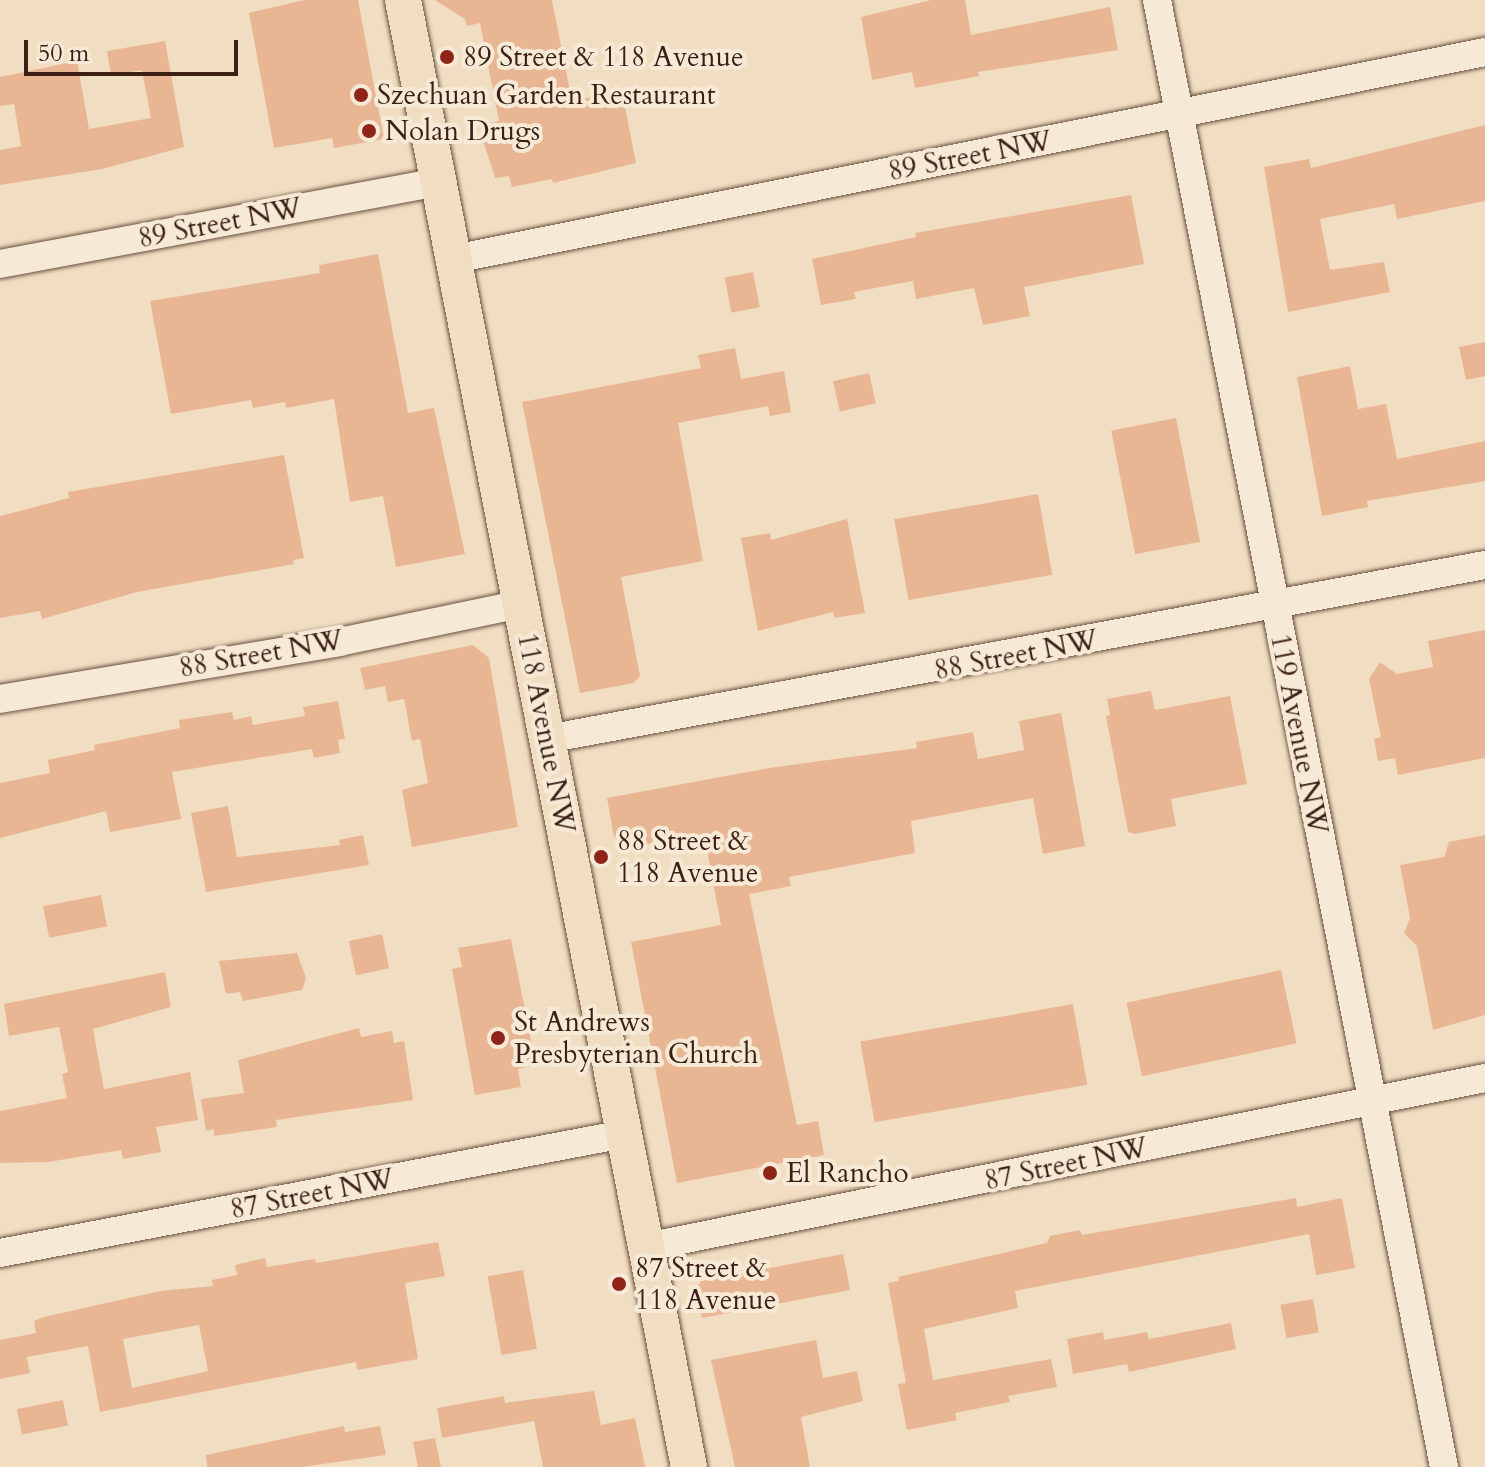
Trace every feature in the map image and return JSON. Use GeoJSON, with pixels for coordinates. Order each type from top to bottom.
{"type":"FeatureCollection","features":[{"type":"Feature","properties":{"kind":"main road","name":"118 Avenue NW"},"geometry":{"type":"LineString","coordinates":[[403,0],[689,1467]]}},
{"type":"Feature","properties":{"kind":"street","name":"119 Avenue NW"},"geometry":{"type":"LineString","coordinates":[[1157,0],[1444,1467]]}},
{"type":"Feature","properties":{"kind":"street","name":"89 Street NW"},"geometry":{"type":"LineString","coordinates":[[454,259],[1485,52]]}},
{"type":"Feature","properties":{"kind":"street","name":"89 Street NW"},"geometry":{"type":"LineString","coordinates":[[0,264],[439,182]]}},
{"type":"Feature","properties":{"kind":"street","name":"88 Street NW"},"geometry":{"type":"LineString","coordinates":[[547,739],[1275,607],[1485,565]]}},
{"type":"Feature","properties":{"kind":"street","name":"88 Street NW"},"geometry":{"type":"LineString","coordinates":[[0,699],[339,642],[521,604]]}},
{"type":"Feature","properties":{"kind":"street","name":"87 Street NW"},"geometry":{"type":"LineString","coordinates":[[646,1247],[856,1208],[1485,1078]]}},
{"type":"Feature","properties":{"kind":"street","name":"87 Street NW"},"geometry":{"type":"LineString","coordinates":[[0,1253],[624,1134]]}},
{"type":"Feature","properties":{"kind":"building"},"geometry":{"type":"Polygon","coordinates":[[[304,0],[358,0],[384,139],[334,148],[332,138],[274,148],[249,13],[304,0]]]}},
{"type":"Feature","properties":{"kind":"building"},"geometry":{"type":"Polygon","coordinates":[[[435,0],[552,0],[572,101],[622,91],[636,163],[553,183],[552,179],[512,187],[509,176],[495,178],[482,137],[487,136],[485,124],[499,121],[480,23],[467,26],[465,19],[435,0]]]}},
{"type":"Feature","properties":{"kind":"building"},"geometry":{"type":"Polygon","coordinates":[[[931,0],[965,0],[971,35],[1110,7],[1118,50],[978,72],[979,76],[915,88],[912,72],[872,80],[861,17],[931,0]]]}},
{"type":"Feature","properties":{"kind":"building"},"geometry":{"type":"Polygon","coordinates":[[[165,41],[184,147],[102,169],[0,185],[0,150],[21,146],[14,104],[0,106],[0,77],[77,61],[89,129],[151,118],[142,70],[111,76],[107,51],[165,41]]]}},
{"type":"Feature","properties":{"kind":"building"},"geometry":{"type":"Polygon","coordinates":[[[1485,125],[1485,201],[1397,219],[1394,204],[1320,219],[1330,270],[1384,262],[1390,292],[1288,312],[1264,167],[1309,159],[1311,168],[1485,125]]]}},
{"type":"Feature","properties":{"kind":"building"},"geometry":{"type":"Polygon","coordinates":[[[1131,195],[1144,264],[1024,287],[1030,316],[983,325],[974,288],[916,299],[913,281],[854,292],[856,299],[821,305],[812,259],[916,237],[915,233],[1131,195]]]}},
{"type":"Feature","properties":{"kind":"building"},"geometry":{"type":"Polygon","coordinates":[[[378,254],[408,413],[434,408],[465,554],[396,567],[383,496],[350,502],[334,399],[286,408],[285,402],[253,408],[251,400],[171,414],[150,301],[320,273],[319,265],[378,254]]]}},
{"type":"Feature","properties":{"kind":"building"},"geometry":{"type":"Polygon","coordinates":[[[753,272],[760,307],[731,313],[725,278],[753,272]]]}},
{"type":"Feature","properties":{"kind":"building"},"geometry":{"type":"Polygon","coordinates":[[[1485,342],[1485,376],[1466,380],[1459,347],[1485,342]]]}},
{"type":"Feature","properties":{"kind":"building"},"geometry":{"type":"Polygon","coordinates":[[[735,348],[741,379],[784,371],[791,412],[770,416],[768,406],[678,423],[703,561],[621,577],[640,676],[634,683],[580,693],[522,402],[701,368],[698,355],[735,348]]]}},
{"type":"Feature","properties":{"kind":"building"},"geometry":{"type":"Polygon","coordinates":[[[1350,366],[1358,409],[1386,404],[1397,459],[1485,441],[1485,481],[1367,501],[1368,507],[1322,516],[1297,377],[1350,366]]]}},
{"type":"Feature","properties":{"kind":"building"},"geometry":{"type":"Polygon","coordinates":[[[869,373],[876,403],[840,412],[833,381],[869,373]]]}},
{"type":"Feature","properties":{"kind":"building"},"geometry":{"type":"Polygon","coordinates":[[[1176,418],[1200,542],[1135,554],[1111,431],[1176,418]]]}},
{"type":"Feature","properties":{"kind":"building"},"geometry":{"type":"Polygon","coordinates":[[[284,455],[304,558],[293,560],[294,564],[137,592],[42,619],[40,611],[0,618],[0,516],[69,498],[68,492],[284,455]]]}},
{"type":"Feature","properties":{"kind":"building"},"geometry":{"type":"Polygon","coordinates":[[[1038,494],[1052,575],[908,600],[894,519],[1038,494]]]}},
{"type":"Feature","properties":{"kind":"building"},"geometry":{"type":"Polygon","coordinates":[[[847,519],[865,613],[835,618],[833,612],[758,631],[741,538],[770,533],[771,540],[847,519]]]}},
{"type":"Feature","properties":{"kind":"building"},"geometry":{"type":"Polygon","coordinates":[[[1485,630],[1485,758],[1398,775],[1395,758],[1378,761],[1374,739],[1381,737],[1369,679],[1380,662],[1397,674],[1433,667],[1428,641],[1485,630]]]}},
{"type":"Feature","properties":{"kind":"building"},"geometry":{"type":"Polygon","coordinates":[[[473,645],[489,658],[518,827],[412,847],[402,790],[428,783],[420,739],[412,741],[404,699],[388,702],[385,686],[365,690],[360,668],[473,645]]]}},
{"type":"Feature","properties":{"kind":"building"},"geometry":{"type":"Polygon","coordinates":[[[1151,691],[1155,710],[1230,696],[1247,784],[1171,799],[1176,826],[1134,834],[1128,832],[1106,716],[1110,715],[1107,699],[1151,691]]]}},
{"type":"Feature","properties":{"kind":"building"},"geometry":{"type":"Polygon","coordinates":[[[338,701],[345,739],[338,740],[340,753],[314,758],[312,749],[172,772],[181,819],[110,832],[106,811],[0,838],[0,783],[50,773],[48,760],[95,750],[94,745],[180,728],[179,720],[232,712],[234,720],[251,716],[253,725],[305,716],[303,707],[338,701]]]}},
{"type":"Feature","properties":{"kind":"building"},"geometry":{"type":"Polygon","coordinates":[[[1061,713],[1085,846],[1043,854],[1033,798],[911,821],[915,853],[789,877],[791,886],[749,894],[797,1125],[818,1121],[824,1155],[677,1183],[631,942],[721,925],[704,834],[644,845],[642,831],[614,837],[607,798],[769,768],[917,748],[916,742],[973,732],[978,759],[1024,750],[1019,721],[1061,713]]]}},
{"type":"Feature","properties":{"kind":"building"},"geometry":{"type":"Polygon","coordinates":[[[228,806],[237,857],[340,845],[339,840],[363,835],[369,865],[206,892],[191,813],[228,806]]]}},
{"type":"Feature","properties":{"kind":"building"},"geometry":{"type":"Polygon","coordinates":[[[1485,835],[1485,1015],[1433,1030],[1417,946],[1404,933],[1410,918],[1400,865],[1444,857],[1449,842],[1485,835]]]}},
{"type":"Feature","properties":{"kind":"building"},"geometry":{"type":"Polygon","coordinates":[[[101,895],[107,926],[49,938],[43,906],[101,895]]]}},
{"type":"Feature","properties":{"kind":"building"},"geometry":{"type":"Polygon","coordinates":[[[382,934],[389,968],[356,975],[349,941],[382,934]]]}},
{"type":"Feature","properties":{"kind":"building","name":"St Andrews Presbyterian Church"},"geometry":{"type":"Polygon","coordinates":[[[511,939],[536,1065],[518,1069],[521,1087],[475,1095],[452,969],[462,967],[458,948],[511,939]]]}},
{"type":"Feature","properties":{"kind":"building"},"geometry":{"type":"Polygon","coordinates":[[[297,953],[306,978],[302,990],[243,1001],[240,992],[226,994],[219,961],[297,953]]]}},
{"type":"Feature","properties":{"kind":"building"},"geometry":{"type":"Polygon","coordinates":[[[1281,970],[1297,1043],[1142,1076],[1126,1003],[1281,970]]]}},
{"type":"Feature","properties":{"kind":"building"},"geometry":{"type":"Polygon","coordinates":[[[165,972],[171,1007],[93,1029],[104,1089],[190,1072],[198,1120],[156,1127],[161,1152],[123,1159],[121,1150],[48,1162],[0,1163],[0,1111],[67,1098],[62,1074],[68,1072],[59,1027],[9,1036],[4,1004],[165,972]]]}},
{"type":"Feature","properties":{"kind":"building"},"geometry":{"type":"Polygon","coordinates":[[[1073,1004],[1087,1085],[875,1122],[860,1042],[1073,1004]]]}},
{"type":"Feature","properties":{"kind":"building"},"geometry":{"type":"Polygon","coordinates":[[[359,1028],[361,1037],[392,1031],[394,1043],[404,1041],[413,1100],[276,1120],[277,1127],[214,1136],[214,1129],[206,1131],[201,1099],[244,1093],[238,1060],[359,1028]]]}},
{"type":"Feature","properties":{"kind":"building"},"geometry":{"type":"Polygon","coordinates":[[[1296,1198],[1297,1207],[1342,1198],[1355,1268],[1316,1275],[1309,1234],[1015,1291],[1018,1308],[924,1329],[933,1380],[1051,1359],[1057,1387],[1008,1396],[1010,1402],[955,1413],[957,1420],[907,1430],[898,1384],[906,1383],[888,1283],[899,1281],[898,1277],[1047,1243],[1050,1236],[1080,1230],[1082,1235],[1296,1198]]]}},
{"type":"Feature","properties":{"kind":"building"},"geometry":{"type":"Polygon","coordinates":[[[438,1242],[445,1276],[405,1283],[418,1359],[357,1370],[356,1362],[100,1412],[88,1346],[27,1357],[30,1373],[0,1379],[0,1340],[36,1333],[34,1321],[44,1317],[160,1291],[213,1286],[212,1280],[237,1275],[235,1265],[265,1258],[267,1267],[315,1259],[316,1263],[438,1242]],[[199,1325],[123,1339],[132,1388],[208,1371],[199,1325]]]}},
{"type":"Feature","properties":{"kind":"building"},"geometry":{"type":"Polygon","coordinates":[[[843,1254],[850,1290],[702,1318],[696,1289],[701,1281],[843,1254]]]}},
{"type":"Feature","properties":{"kind":"building"},"geometry":{"type":"Polygon","coordinates":[[[523,1270],[537,1349],[501,1355],[488,1276],[523,1270]]]}},
{"type":"Feature","properties":{"kind":"building"},"geometry":{"type":"Polygon","coordinates":[[[1313,1299],[1319,1332],[1286,1338],[1281,1305],[1313,1299]]]}},
{"type":"Feature","properties":{"kind":"building"},"geometry":{"type":"Polygon","coordinates":[[[1231,1323],[1236,1349],[1129,1372],[1127,1364],[1073,1374],[1067,1339],[1103,1332],[1104,1340],[1147,1332],[1149,1339],[1231,1323]]]}},
{"type":"Feature","properties":{"kind":"building"},"geometry":{"type":"Polygon","coordinates":[[[816,1340],[823,1378],[857,1371],[863,1401],[801,1417],[810,1467],[735,1467],[711,1360],[816,1340]]]}},
{"type":"Feature","properties":{"kind":"building"},"geometry":{"type":"Polygon","coordinates":[[[594,1391],[601,1425],[635,1418],[645,1467],[543,1467],[534,1421],[442,1438],[437,1408],[504,1396],[505,1403],[594,1391]]]}},
{"type":"Feature","properties":{"kind":"building"},"geometry":{"type":"Polygon","coordinates":[[[63,1400],[68,1426],[22,1434],[17,1409],[63,1400]]]}},
{"type":"Feature","properties":{"kind":"building"},"geometry":{"type":"Polygon","coordinates":[[[344,1426],[345,1432],[380,1426],[386,1455],[302,1467],[207,1467],[206,1455],[344,1426]]]}},
{"type":"Feature","properties":{"kind":"building"},"geometry":{"type":"Polygon","coordinates":[[[435,1438],[441,1467],[418,1467],[413,1442],[435,1438]]]}},
{"type":"Feature","properties":{"kind":"place","name":"89 Street & 118 Avenue"},"geometry":{"type":"Point","coordinates":[447,57]}},
{"type":"Feature","properties":{"kind":"place","name":"Szechuan Garden Restaurant"},"geometry":{"type":"Point","coordinates":[361,95]}},
{"type":"Feature","properties":{"kind":"place","name":"Nolan Drugs"},"geometry":{"type":"Point","coordinates":[369,131]}},
{"type":"Feature","properties":{"kind":"place","name":"88 Street & 118 Avenue"},"geometry":{"type":"Point","coordinates":[601,857]}},
{"type":"Feature","properties":{"kind":"place","name":"St Andrews Presbyterian Church"},"geometry":{"type":"Point","coordinates":[498,1038]}},
{"type":"Feature","properties":{"kind":"place","name":"El Rancho"},"geometry":{"type":"Point","coordinates":[770,1173]}},
{"type":"Feature","properties":{"kind":"place","name":"87 Street & 118 Avenue"},"geometry":{"type":"Point","coordinates":[619,1284]}}]}
